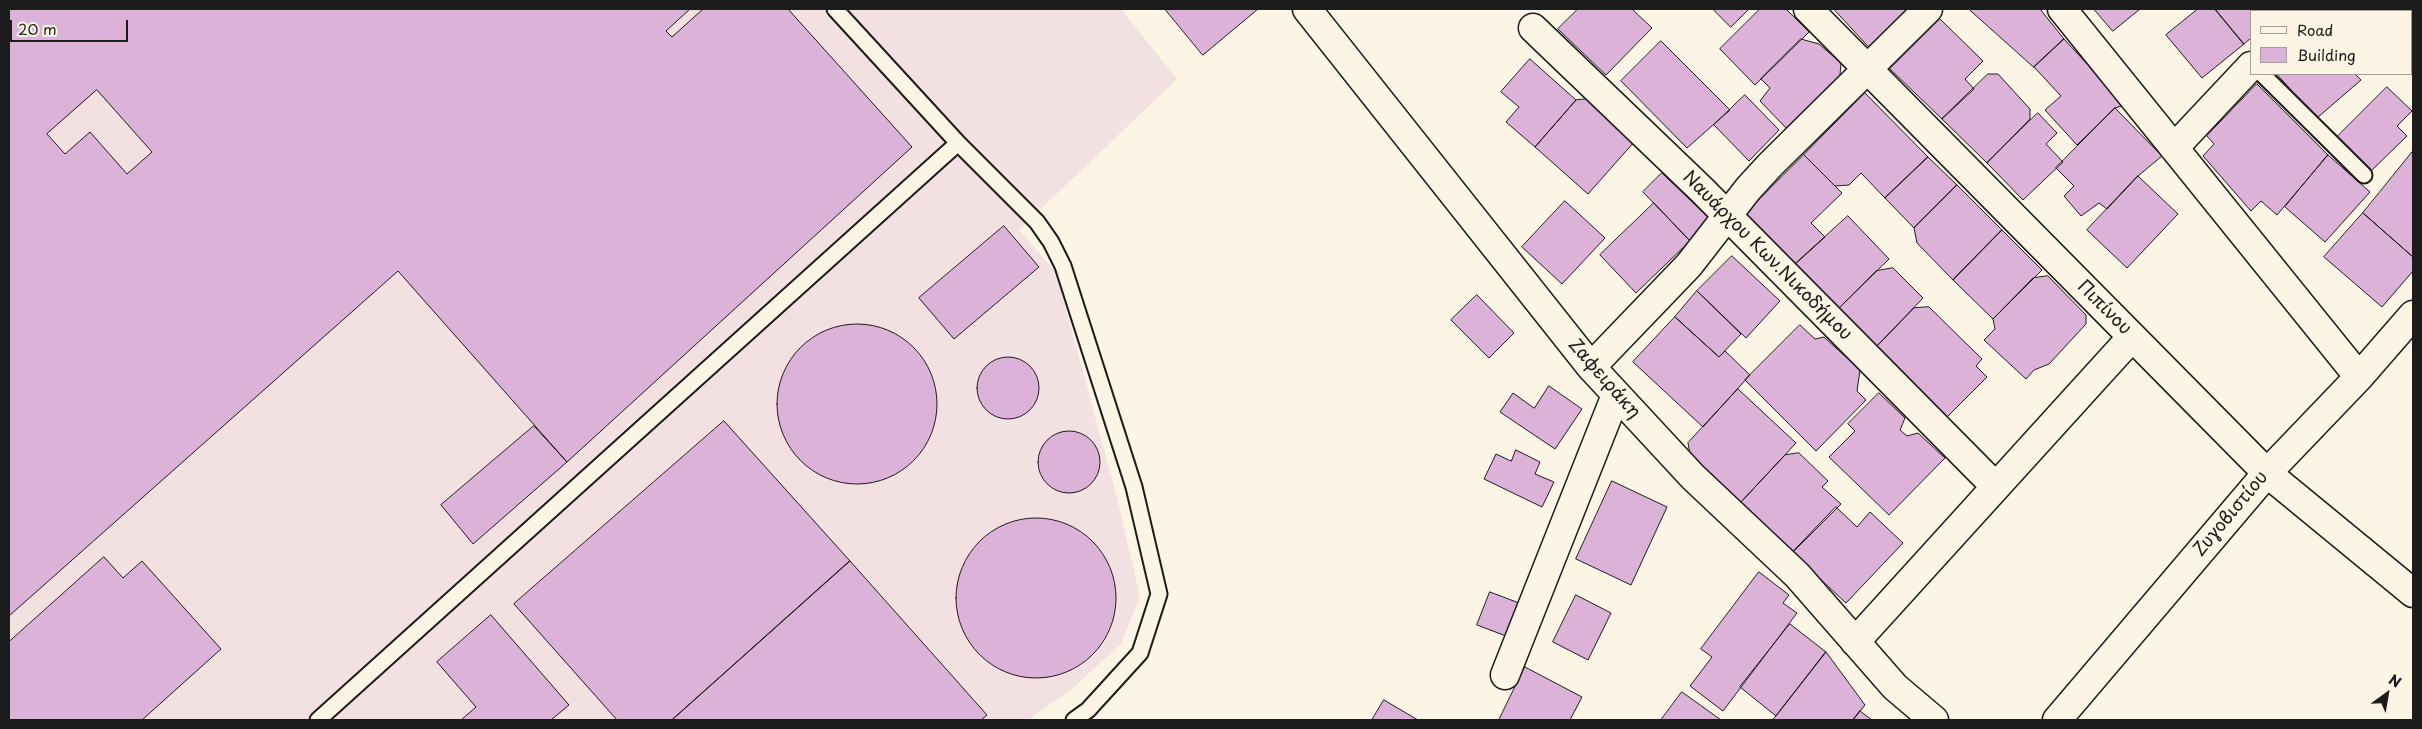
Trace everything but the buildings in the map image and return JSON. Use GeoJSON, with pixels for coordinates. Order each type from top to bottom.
{"type":"FeatureCollection","features":[{"type":"Feature","properties":{"kind":"street","name":"Ζαφειράκη"},"geometry":{"type":"LineString","coordinates":[[1306,9],[1591,367],[1693,477],[1797,575],[1894,687],[1934,720]]}},
{"type":"Feature","properties":{"kind":"street","name":"Πιπίνου"},"geometry":{"type":"LineString","coordinates":[[1808,9],[1865,69],[2266,473],[2413,594]]}},
{"type":"Feature","properties":{"kind":"street"},"geometry":{"type":"LineString","coordinates":[[1591,367],[1689,265],[1770,165],[1865,69],[1928,9]]}},
{"type":"Feature","properties":{"kind":"street"},"geometry":{"type":"LineString","coordinates":[[2062,9],[2359,377]]}},
{"type":"Feature","properties":{"kind":"street","name":"Ναυάρχου Κων.Νικοδήμου"},"geometry":{"type":"LineString","coordinates":[[1533,28],[1727,216],[1996,487]]}},
{"type":"Feature","properties":{"kind":"street"},"geometry":{"type":"LineString","coordinates":[[2174,148],[2250,67]]}},
{"type":"Feature","properties":{"kind":"street","name":"Ζυγοβιστίου"},"geometry":{"type":"LineString","coordinates":[[2057,720],[2266,473],[2359,377],[2413,315]]}},
{"type":"Feature","properties":{"kind":"street"},"geometry":{"type":"LineString","coordinates":[[1854,642],[2132,337]]}},
{"type":"Feature","properties":{"kind":"street"},"geometry":{"type":"LineString","coordinates":[[1505,675],[1616,395]]}},
{"type":"Feature","properties":{"kind":"lane"},"geometry":{"type":"LineString","coordinates":[[835,9],[958,143],[1036,222],[1051,242],[1063,266],[1134,487],[1159,594],[1140,653],[1088,710],[1074,720]]}},
{"type":"Feature","properties":{"kind":"lane"},"geometry":{"type":"LineString","coordinates":[[2263,75],[2364,175]]}},
{"type":"Feature","properties":{"kind":"lane"},"geometry":{"type":"LineString","coordinates":[[318,720],[958,143]]}},
{"type":"Feature","properties":{"kind":"shaded area"},"geometry":{"type":"Polygon","coordinates":[[[9,9],[1121,9],[1177,79],[1019,230],[1056,272],[1117,498],[1140,596],[1121,644],[1072,689],[1028,720],[9,720],[9,9]]]}}]}
